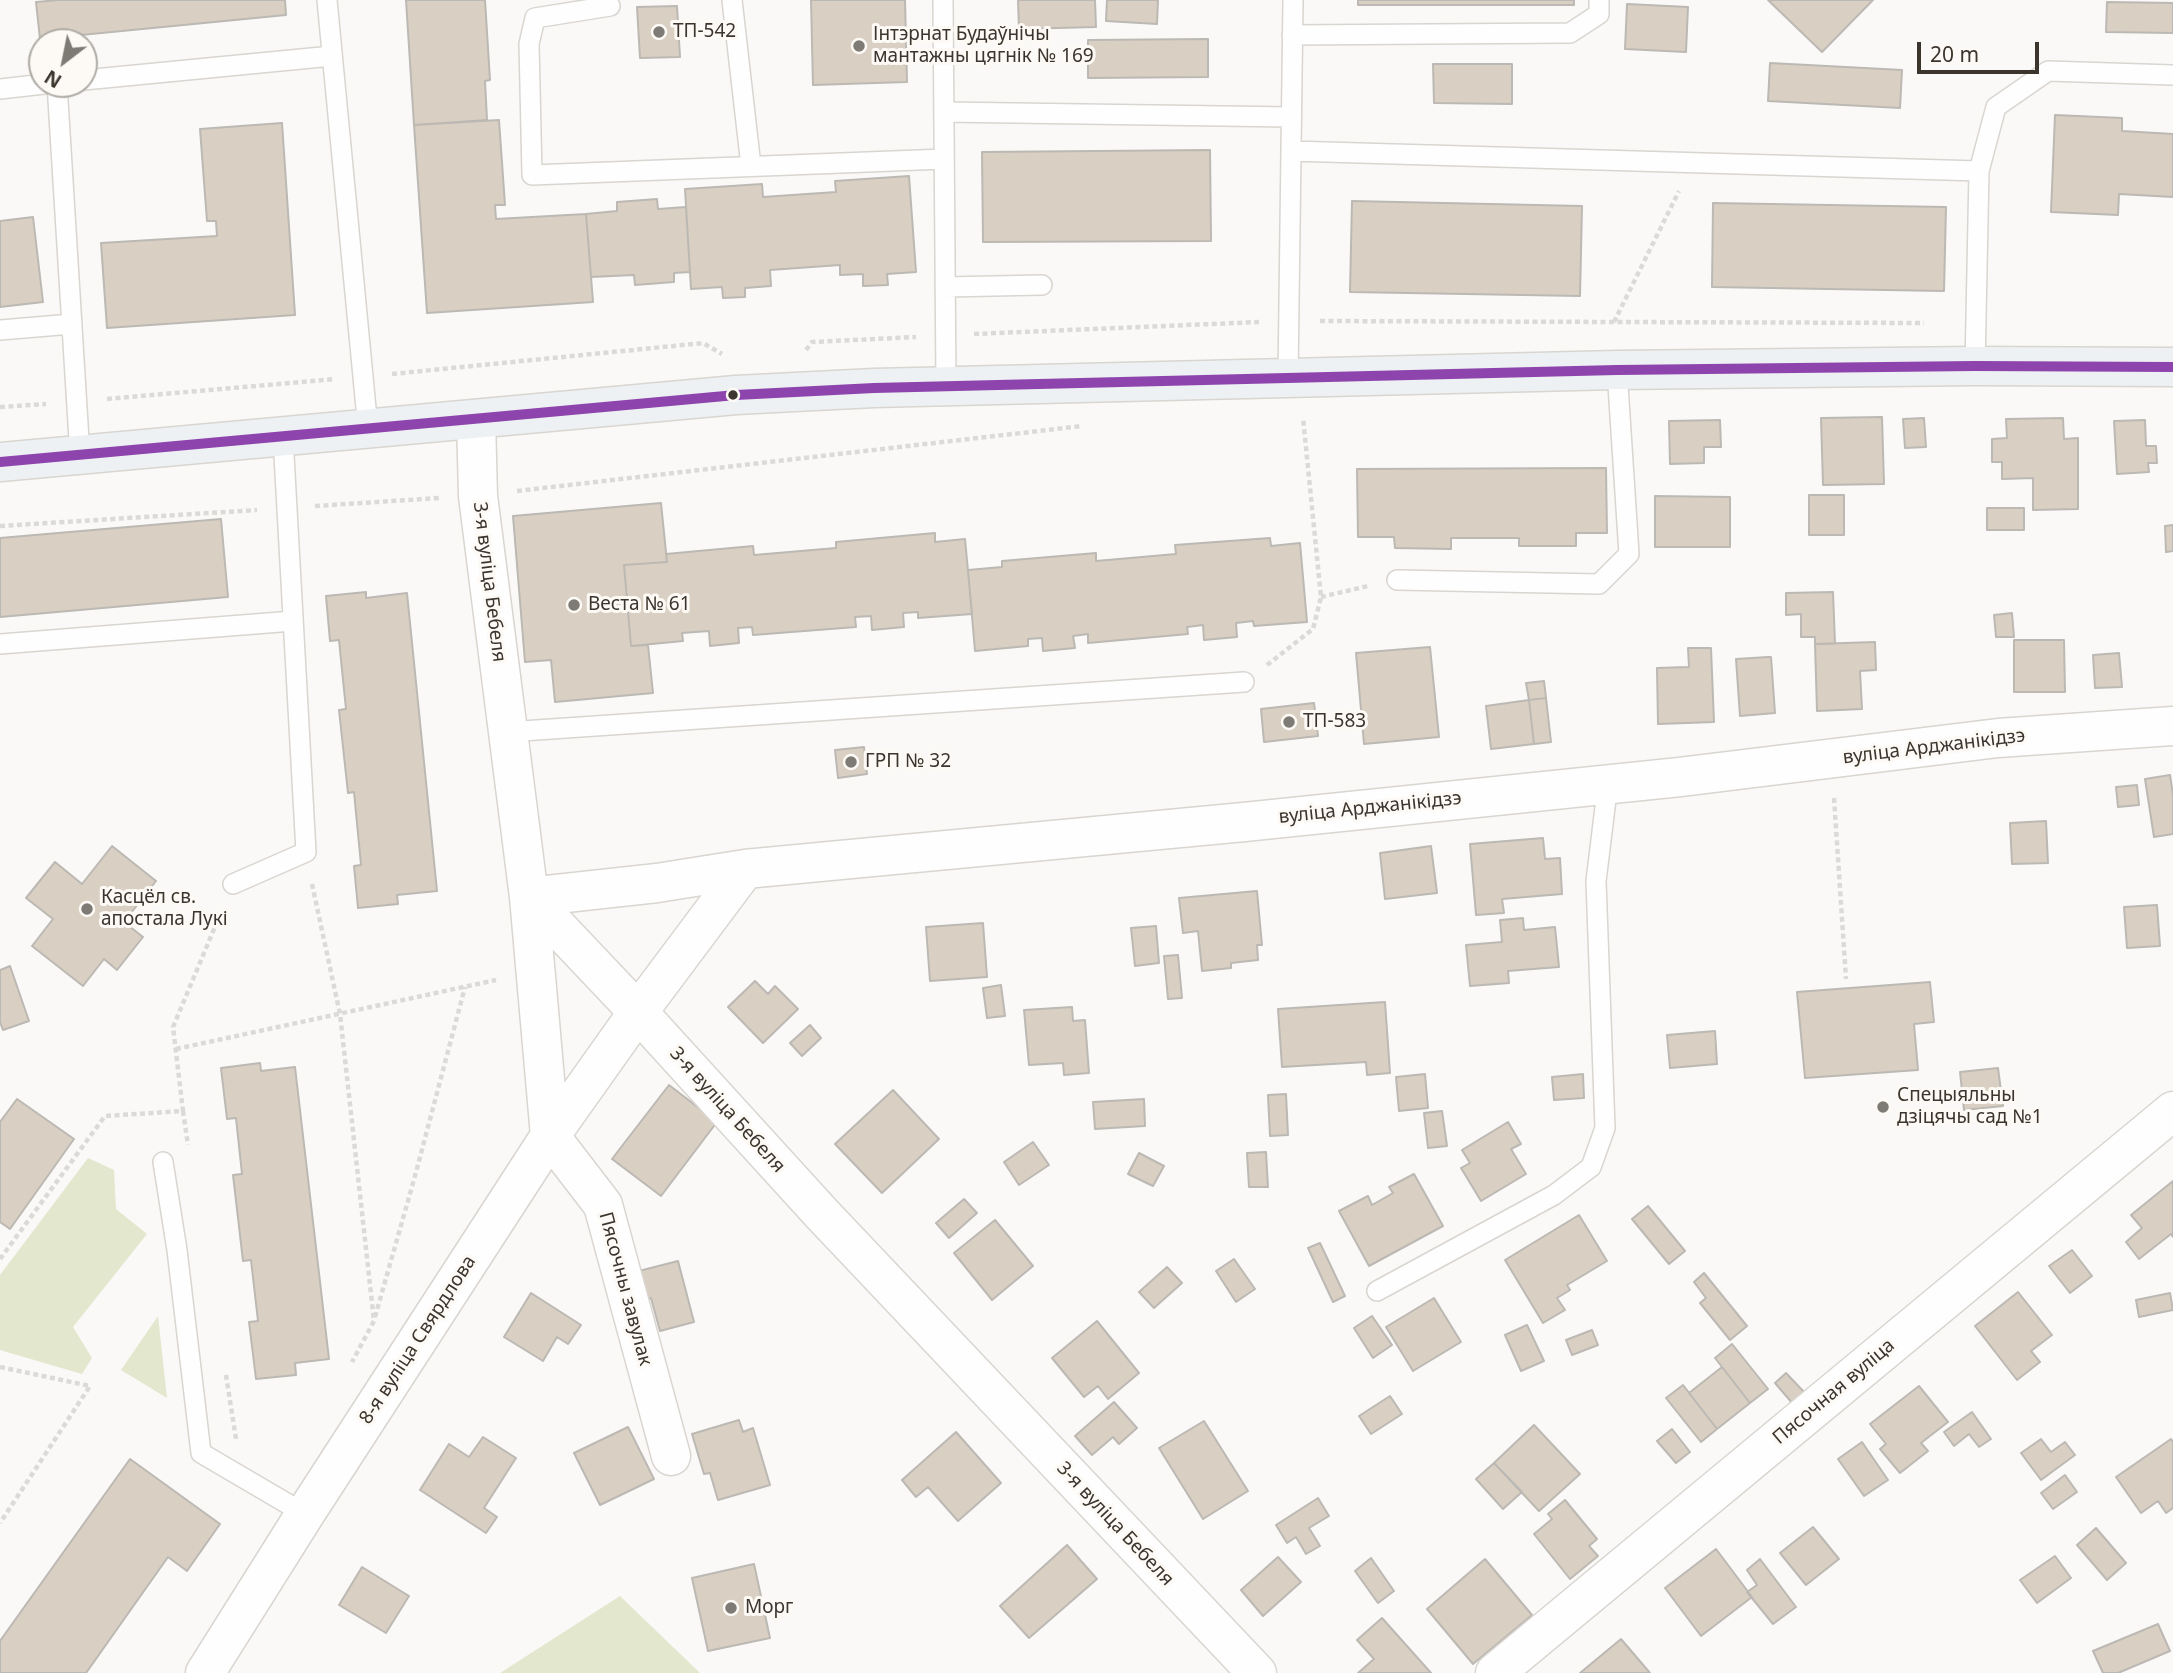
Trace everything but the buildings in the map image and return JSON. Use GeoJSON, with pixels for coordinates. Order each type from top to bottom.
{"type":"FeatureCollection","features":[{"type":"Feature","properties":{"kind":"main road"},"geometry":{"type":"LineString","coordinates":[[0,462],[736,395],[946,385],[1617,370],[2173,367]]}},
{"type":"Feature","properties":{"kind":"street","name":"3-я вуліца Бебеля"},"geometry":{"type":"LineString","coordinates":[[476,419],[478,496],[529,897],[822,1214],[1257,1673]]}},
{"type":"Feature","properties":{"kind":"street","name":"вуліца Арджанікідзэ"},"geometry":{"type":"LineString","coordinates":[[529,897],[657,883],[745,869],[1680,777],[1998,738],[2173,726]]}},
{"type":"Feature","properties":{"kind":"street"},"geometry":{"type":"LineString","coordinates":[[638,1012],[745,869]]}},
{"type":"Feature","properties":{"kind":"street"},"geometry":{"type":"LineString","coordinates":[[529,897],[550,1136]]}},
{"type":"Feature","properties":{"kind":"street","name":"8-я вуліца Свярдлова"},"geometry":{"type":"LineString","coordinates":[[205,1673],[550,1136],[638,1012]]}},
{"type":"Feature","properties":{"kind":"street","name":"Пясочная вуліца"},"geometry":{"type":"LineString","coordinates":[[1494,1673],[2173,1111]]}},
{"type":"Feature","properties":{"kind":"street","name":"Пясочны завулак"},"geometry":{"type":"LineString","coordinates":[[550,1136],[603,1205],[671,1456]]}},
{"type":"Feature","properties":{"kind":"lane"},"geometry":{"type":"LineString","coordinates":[[327,0],[368,429]]}},
{"type":"Feature","properties":{"kind":"lane"},"geometry":{"type":"LineString","coordinates":[[732,0],[751,166]]}},
{"type":"Feature","properties":{"kind":"lane"},"geometry":{"type":"LineString","coordinates":[[943,0],[946,385]]}},
{"type":"Feature","properties":{"kind":"lane"},"geometry":{"type":"LineString","coordinates":[[1288,377],[1293,0]]}},
{"type":"Feature","properties":{"kind":"lane"},"geometry":{"type":"LineString","coordinates":[[1292,35],[1570,33],[1599,14],[1599,0]]}},
{"type":"Feature","properties":{"kind":"lane"},"geometry":{"type":"LineString","coordinates":[[610,6],[535,18],[529,44],[532,175],[944,159]]}},
{"type":"Feature","properties":{"kind":"lane"},"geometry":{"type":"LineString","coordinates":[[98,79],[332,55]]}},
{"type":"Feature","properties":{"kind":"lane"},"geometry":{"type":"LineString","coordinates":[[1975,366],[1979,172],[1996,107],[2048,71],[2173,75]]}},
{"type":"Feature","properties":{"kind":"lane"},"geometry":{"type":"LineString","coordinates":[[0,89],[28,86]]}},
{"type":"Feature","properties":{"kind":"lane"},"geometry":{"type":"LineString","coordinates":[[58,98],[80,456]]}},
{"type":"Feature","properties":{"kind":"lane"},"geometry":{"type":"LineString","coordinates":[[943,113],[1291,117]]}},
{"type":"Feature","properties":{"kind":"lane"},"geometry":{"type":"LineString","coordinates":[[1291,150],[1979,172]]}},
{"type":"Feature","properties":{"kind":"lane"},"geometry":{"type":"LineString","coordinates":[[945,287],[1042,285]]}},
{"type":"Feature","properties":{"kind":"lane"},"geometry":{"type":"LineString","coordinates":[[0,330],[72,324]]}},
{"type":"Feature","properties":{"kind":"lane"},"geometry":{"type":"LineString","coordinates":[[1397,580],[1599,584],[1629,554],[1617,370]]}},
{"type":"Feature","properties":{"kind":"lane"},"geometry":{"type":"LineString","coordinates":[[233,884],[306,852],[283,437]]}},
{"type":"Feature","properties":{"kind":"lane"},"geometry":{"type":"LineString","coordinates":[[0,644],[293,621]]}},
{"type":"Feature","properties":{"kind":"lane"},"geometry":{"type":"LineString","coordinates":[[508,732],[1244,682]]}},
{"type":"Feature","properties":{"kind":"lane"},"geometry":{"type":"LineString","coordinates":[[1377,1291],[1554,1195],[1591,1167],[1605,1128],[1596,881],[1608,783]]}},
{"type":"Feature","properties":{"kind":"lane"},"geometry":{"type":"LineString","coordinates":[[163,1162],[177,1250],[201,1453],[305,1514]]}},
{"type":"Feature","properties":{"kind":"path"},"geometry":{"type":"LineString","coordinates":[[1614,322],[1693,163]]}},
{"type":"Feature","properties":{"kind":"path"},"geometry":{"type":"LineString","coordinates":[[1244,682],[1313,629],[1321,597],[1303,414]]}},
{"type":"Feature","properties":{"kind":"path"},"geometry":{"type":"LineString","coordinates":[[0,526],[478,496],[1084,426]]}},
{"type":"Feature","properties":{"kind":"path"},"geometry":{"type":"LineString","coordinates":[[1321,597],[1397,580]]}},
{"type":"Feature","properties":{"kind":"path"},"geometry":{"type":"LineString","coordinates":[[1831,758],[1846,979]]}},
{"type":"Feature","properties":{"kind":"path"},"geometry":{"type":"LineString","coordinates":[[306,852],[340,1014],[374,1321]]}},
{"type":"Feature","properties":{"kind":"path"},"geometry":{"type":"LineString","coordinates":[[0,1259],[105,1116],[183,1111],[173,1027],[233,884]]}},
{"type":"Feature","properties":{"kind":"path"},"geometry":{"type":"LineString","coordinates":[[176,1049],[534,972]]}},
{"type":"Feature","properties":{"kind":"path"},"geometry":{"type":"LineString","coordinates":[[349,1367],[374,1321],[465,987]]}},
{"type":"Feature","properties":{"kind":"path"},"geometry":{"type":"LineString","coordinates":[[0,1367],[90,1386],[0,1523]]}},
{"type":"Feature","properties":{"kind":"green space"},"geometry":{"type":"Polygon","coordinates":[[[88,1158],[114,1170],[116,1209],[147,1234],[73,1327],[92,1358],[82,1374],[0,1350],[0,1275],[88,1158]]]}},
{"type":"Feature","properties":{"kind":"green space"},"geometry":{"type":"Polygon","coordinates":[[[158,1316],[167,1398],[121,1370],[158,1316]]]}},
{"type":"Feature","properties":{"kind":"green space"},"geometry":{"type":"Polygon","coordinates":[[[620,1596],[700,1673],[500,1673],[620,1596]]]}},
{"type":"Feature","properties":{"kind":"transit line"},"geometry":{"type":"LineString","coordinates":[[0,462],[736,395],[874,388],[1617,370],[2173,367]]}},
{"type":"Feature","properties":{"kind":"place","name":"ТП-542"},"geometry":{"type":"Point","coordinates":[659,32]}},
{"type":"Feature","properties":{"kind":"place","name":"Інтэрнат Будаўнічы мантажны цягнік № 169"},"geometry":{"type":"Point","coordinates":[859,46]}},
{"type":"Feature","properties":{"kind":"place","name":"Веста № 61"},"geometry":{"type":"Point","coordinates":[574,605]}},
{"type":"Feature","properties":{"kind":"place","name":"ТП-583"},"geometry":{"type":"Point","coordinates":[1289,722]}},
{"type":"Feature","properties":{"kind":"place","name":"ГРП № 32"},"geometry":{"type":"Point","coordinates":[851,762]}},
{"type":"Feature","properties":{"kind":"place","name":"Касцёл св. апостала Лукі"},"geometry":{"type":"Point","coordinates":[87,909]}},
{"type":"Feature","properties":{"kind":"place","name":"Спецыяльны дзіцячы сад №1"},"geometry":{"type":"Point","coordinates":[1883,1107]}},
{"type":"Feature","properties":{"kind":"place","name":"Морг"},"geometry":{"type":"Point","coordinates":[731,1608]}}]}
